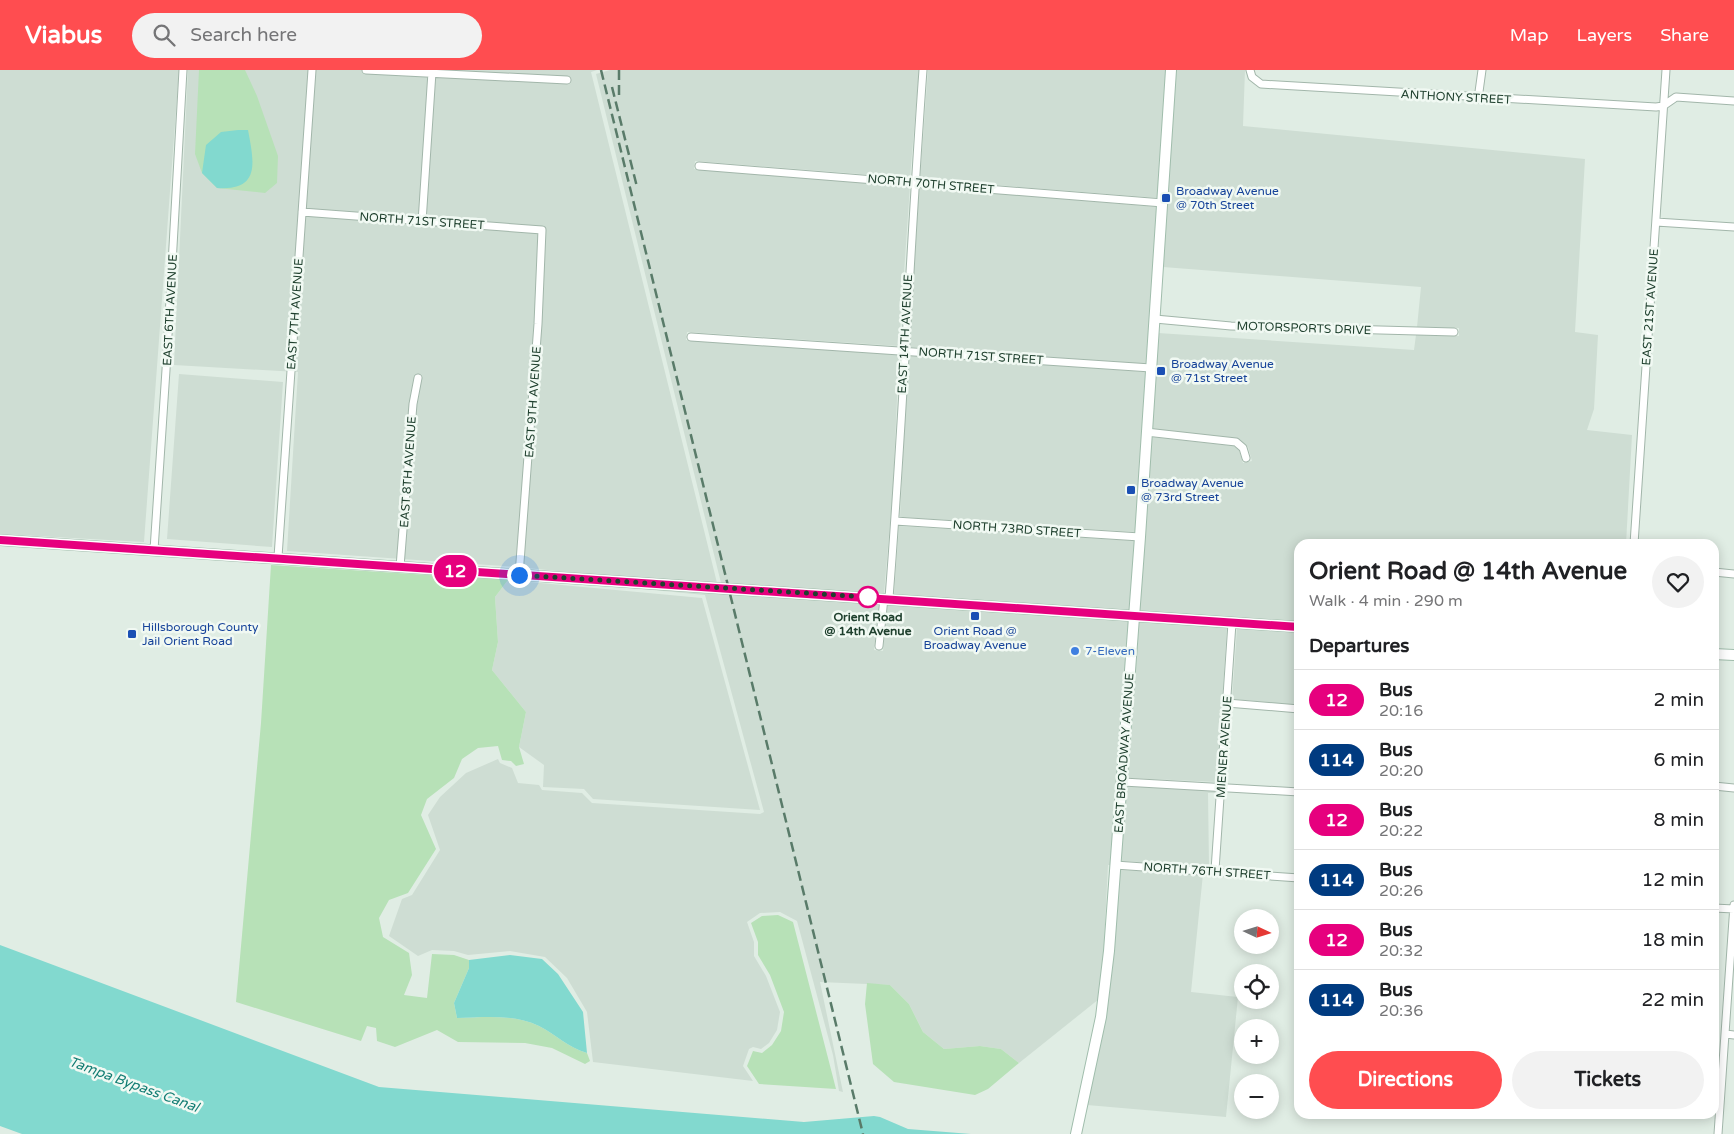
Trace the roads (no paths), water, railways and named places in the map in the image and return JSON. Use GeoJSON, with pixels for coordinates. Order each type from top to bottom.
{"type":"FeatureCollection","features":[{"type":"Feature","properties":{"kind":"street","name":"EAST 6TH AVENUE"},"geometry":{"type":"LineString","coordinates":[[154,550],[183,70]]}},
{"type":"Feature","properties":{"kind":"street","name":"EAST 7TH AVENUE"},"geometry":{"type":"LineString","coordinates":[[278,558],[312,70]]}},
{"type":"Feature","properties":{"kind":"street"},"geometry":{"type":"LineString","coordinates":[[366,70],[566,80]]}},
{"type":"Feature","properties":{"kind":"street","name":"EAST 14TH AVENUE"},"geometry":{"type":"LineString","coordinates":[[879,646],[895,521],[904,351],[924,70]]}},
{"type":"Feature","properties":{"kind":"street","name":"EAST BROADWAY AVENUE"},"geometry":{"type":"LineString","coordinates":[[1077,1130],[1106,986],[1123,782],[1171,70]]}},
{"type":"Feature","properties":{"kind":"street"},"geometry":{"type":"LineString","coordinates":[[1478,99],[1482,70]]}},
{"type":"Feature","properties":{"kind":"street","name":"EAST 21ST AVENUE"},"geometry":{"type":"LineString","coordinates":[[1634,539],[1666,70]]}},
{"type":"Feature","properties":{"kind":"street"},"geometry":{"type":"LineString","coordinates":[[422,222],[432,72]]}},
{"type":"Feature","properties":{"kind":"street","name":"ANTHONY STREET"},"geometry":{"type":"LineString","coordinates":[[1251,74],[1261,84],[1478,99],[1663,106]]}},
{"type":"Feature","properties":{"kind":"street"},"geometry":{"type":"LineString","coordinates":[[1663,106],[1676,97],[1734,101]]}},
{"type":"Feature","properties":{"kind":"street","name":"NORTH 70TH STREET"},"geometry":{"type":"LineString","coordinates":[[699,166],[1163,203]]}},
{"type":"Feature","properties":{"kind":"street","name":"NORTH 71ST STREET"},"geometry":{"type":"LineString","coordinates":[[302,212],[542,230]]}},
{"type":"Feature","properties":{"kind":"street"},"geometry":{"type":"LineString","coordinates":[[1656,222],[1734,227]]}},
{"type":"Feature","properties":{"kind":"street","name":"EAST 9TH AVENUE"},"geometry":{"type":"LineString","coordinates":[[519,575],[538,324],[542,230]]}},
{"type":"Feature","properties":{"kind":"street","name":"MOTORSPORTS DRIVE"},"geometry":{"type":"LineString","coordinates":[[1155,319],[1231,326],[1454,332]]}},
{"type":"Feature","properties":{"kind":"street","name":"NORTH 71ST STREET"},"geometry":{"type":"LineString","coordinates":[[691,336],[1151,368]]}},
{"type":"Feature","properties":{"kind":"street","name":"EAST 8TH AVENUE"},"geometry":{"type":"LineString","coordinates":[[400,567],[413,404],[418,378]]}},
{"type":"Feature","properties":{"kind":"street"},"geometry":{"type":"LineString","coordinates":[[1146,432],[1236,442],[1243,448],[1246,458]]}},
{"type":"Feature","properties":{"kind":"street","name":"NORTH 73RD STREET"},"geometry":{"type":"LineString","coordinates":[[895,521],[1140,537]]}},
{"type":"Feature","properties":{"kind":"street"},"geometry":{"type":"LineString","coordinates":[[0,540],[1294,627]]}},
{"type":"Feature","properties":{"kind":"street"},"geometry":{"type":"LineString","coordinates":[[1719,572],[1734,574]]}},
{"type":"Feature","properties":{"kind":"street","name":"MIENER AVENUE"},"geometry":{"type":"LineString","coordinates":[[1215,870],[1232,623]]}},
{"type":"Feature","properties":{"kind":"street"},"geometry":{"type":"LineString","coordinates":[[1719,654],[1734,655]]}},
{"type":"Feature","properties":{"kind":"street"},"geometry":{"type":"LineString","coordinates":[[1227,703],[1294,709]]}},
{"type":"Feature","properties":{"kind":"street"},"geometry":{"type":"LineString","coordinates":[[1123,782],[1221,786],[1294,792]]}},
{"type":"Feature","properties":{"kind":"street"},"geometry":{"type":"LineString","coordinates":[[1719,786],[1734,788]]}},
{"type":"Feature","properties":{"kind":"street","name":"NORTH 76TH STREET"},"geometry":{"type":"LineString","coordinates":[[1116,865],[1215,870],[1294,878]]}},
{"type":"Feature","properties":{"kind":"street"},"geometry":{"type":"LineString","coordinates":[[1718,1134],[1734,905]]}},
{"type":"Feature","properties":{"kind":"street"},"geometry":{"type":"LineString","coordinates":[[1719,908],[1734,909]]}},
{"type":"Feature","properties":{"kind":"street"},"geometry":{"type":"LineString","coordinates":[[1726,1034],[1734,1035]]}},
{"type":"Feature","properties":{"kind":"water"},"geometry":{"type":"Polygon","coordinates":[[[248,130],[252,153],[251,172],[248,179],[241,185],[231,188],[217,188],[202,173],[206,145],[221,132],[248,130]]]}},
{"type":"Feature","properties":{"kind":"water","name":"Tampa Bypass Canal"},"geometry":{"type":"Polygon","coordinates":[[[0,945],[379,1087],[804,1122],[874,1116],[908,1129],[971,1134],[22,1134],[0,1126],[0,945]]]}},
{"type":"Feature","properties":{"kind":"water"},"geometry":{"type":"Polygon","coordinates":[[[510,955],[542,959],[558,974],[583,1012],[587,1053],[574,1048],[545,1029],[529,1022],[499,1017],[457,1018],[454,1003],[469,968],[469,960],[510,955]]]}},
{"type":"Feature","properties":{"kind":"railway"},"geometry":{"type":"LineString","coordinates":[[601,70],[863,1134]]}},
{"type":"Feature","properties":{"kind":"railway"},"geometry":{"type":"LineString","coordinates":[[619,70],[619,95]]}},
{"type":"Feature","properties":{"kind":"railway"},"geometry":{"type":"LineString","coordinates":[[612,87],[637,187]]}},
{"type":"Feature","properties":{"kind":"place","name":"Broadway Avenue @ 70th Street"},"geometry":{"type":"Point","coordinates":[1166,198]}},
{"type":"Feature","properties":{"kind":"place","name":"Broadway Avenue @ 71st Street"},"geometry":{"type":"Point","coordinates":[1161,371]}},
{"type":"Feature","properties":{"kind":"place","name":"Broadway Avenue @ 73rd Street"},"geometry":{"type":"Point","coordinates":[1131,490]}},
{"type":"Feature","properties":{"kind":"place","name":"Orient Road @ 14th Avenue"},"geometry":{"type":"Point","coordinates":[868,597]}},
{"type":"Feature","properties":{"kind":"place","name":"Orient Road @ Broadway Avenue"},"geometry":{"type":"Point","coordinates":[975,616]}},
{"type":"Feature","properties":{"kind":"place","name":"Hillsborough County Jail Orient Road"},"geometry":{"type":"Point","coordinates":[132,634]}},
{"type":"Feature","properties":{"kind":"place","name":"7-Eleven"},"geometry":{"type":"Point","coordinates":[1075,651]}}]}
